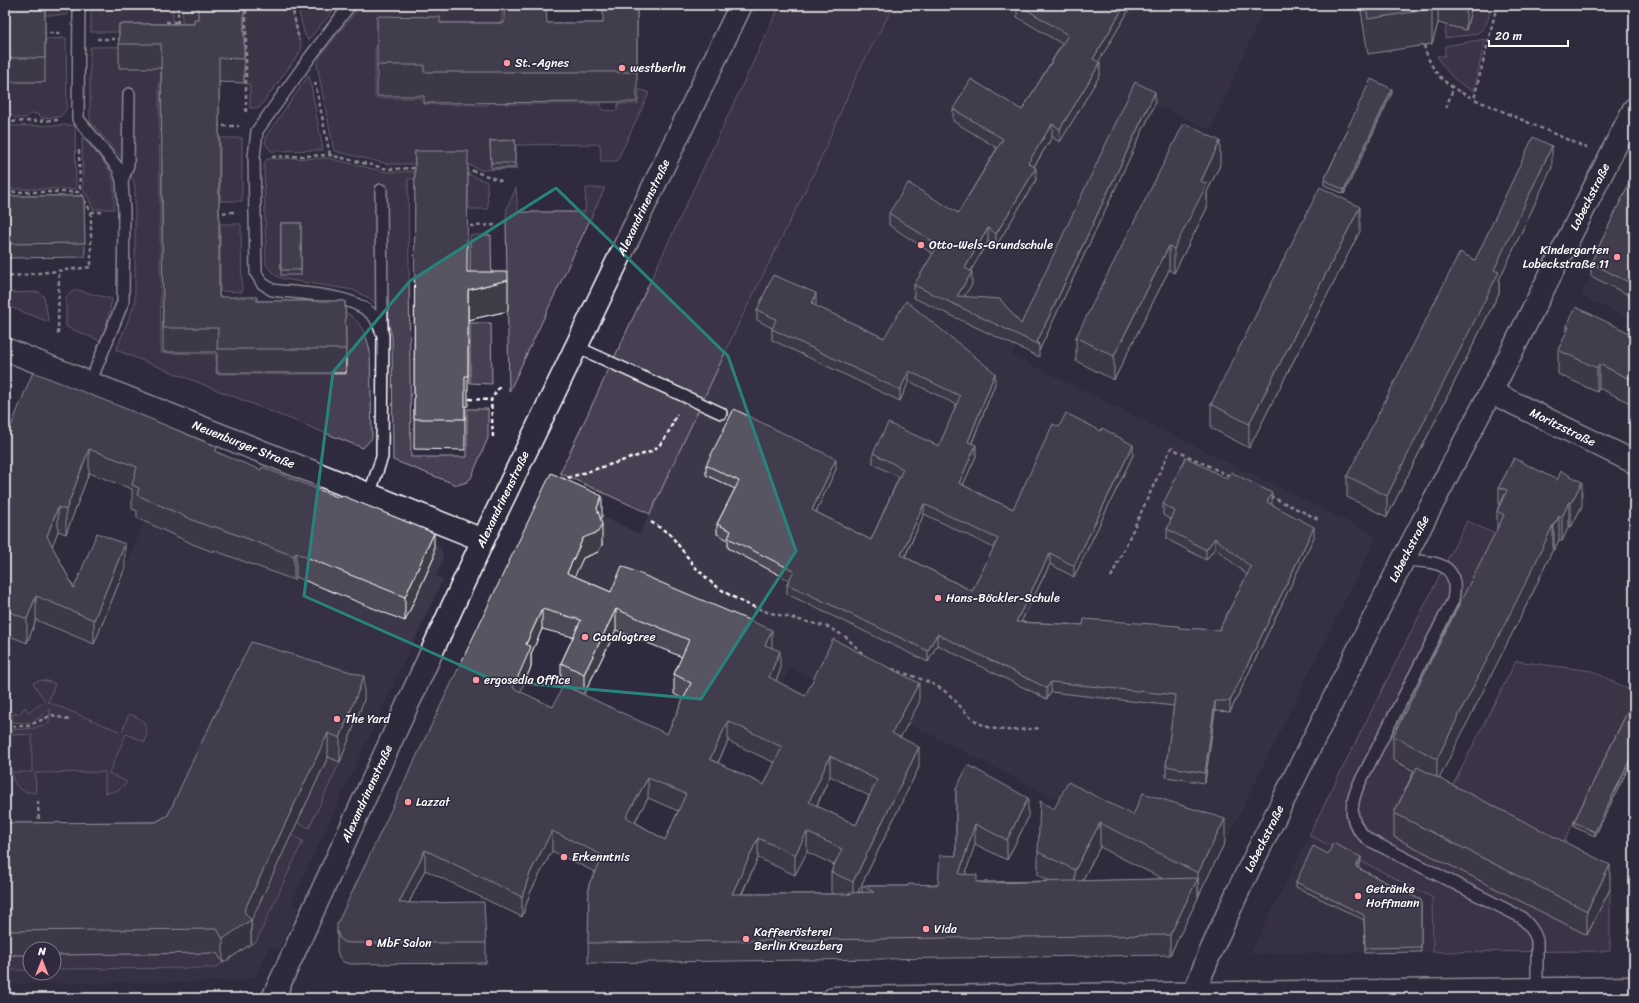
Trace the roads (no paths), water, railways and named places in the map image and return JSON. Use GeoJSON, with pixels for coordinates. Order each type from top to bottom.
{"type":"FeatureCollection","features":[{"type":"Feature","properties":{"kind":"street","name":"Alexandrinenstraße"},"geometry":{"type":"LineString","coordinates":[[273,998],[483,540],[741,5]]}},
{"type":"Feature","properties":{"kind":"street","name":"Lobeckstraße"},"geometry":{"type":"LineString","coordinates":[[1193,995],[1239,889],[1403,560],[1491,392],[1634,109]]}},
{"type":"Feature","properties":{"kind":"street","name":"Neuenburger Straße"},"geometry":{"type":"LineString","coordinates":[[5,349],[483,540]]}},
{"type":"Feature","properties":{"kind":"street","name":"Moritzstraße"},"geometry":{"type":"LineString","coordinates":[[1491,392],[1634,462]]}},
{"type":"Feature","properties":{"kind":"street"},"geometry":{"type":"LineString","coordinates":[[834,998],[1193,995],[1634,988]]}},
{"type":"Feature","properties":{"kind":"lane"},"geometry":{"type":"LineString","coordinates":[[79,5],[78,119],[118,168],[122,181],[124,212],[123,302],[90,383]]}},
{"type":"Feature","properties":{"kind":"lane"},"geometry":{"type":"LineString","coordinates":[[350,5],[310,57],[257,131],[254,157],[256,273],[262,283],[272,290],[347,300],[362,306],[375,318],[382,335]]}},
{"type":"Feature","properties":{"kind":"lane"},"geometry":{"type":"LineString","coordinates":[[122,181],[128,165],[129,94]]}},
{"type":"Feature","properties":{"kind":"lane"},"geometry":{"type":"LineString","coordinates":[[369,495],[382,457],[382,190]]}},
{"type":"Feature","properties":{"kind":"lane"},"geometry":{"type":"LineString","coordinates":[[577,347],[721,413]]}},
{"type":"Feature","properties":{"kind":"lane"},"geometry":{"type":"LineString","coordinates":[[1403,560],[1434,562],[1445,567],[1452,573],[1454,591],[1453,600],[1358,786],[1353,803],[1353,818],[1359,831],[1369,840],[1521,917],[1529,925],[1537,940],[1537,989]]}},
{"type":"Feature","properties":{"kind":"place","name":"St.-Agnes"},"geometry":{"type":"Point","coordinates":[507,63]}},
{"type":"Feature","properties":{"kind":"place","name":"westberlin"},"geometry":{"type":"Point","coordinates":[622,68]}},
{"type":"Feature","properties":{"kind":"place","name":"Otto-Wels-Grundschule"},"geometry":{"type":"Point","coordinates":[921,245]}},
{"type":"Feature","properties":{"kind":"place","name":"Kindergarten Lobeckstraße 11"},"geometry":{"type":"Point","coordinates":[1617,257]}},
{"type":"Feature","properties":{"kind":"place","name":"Hans-Böckler-Schule"},"geometry":{"type":"Point","coordinates":[938,598]}},
{"type":"Feature","properties":{"kind":"place","name":"Catalogtree"},"geometry":{"type":"Point","coordinates":[585,637]}},
{"type":"Feature","properties":{"kind":"place","name":"ergosedia Office"},"geometry":{"type":"Point","coordinates":[476,680]}},
{"type":"Feature","properties":{"kind":"place","name":"The Yard"},"geometry":{"type":"Point","coordinates":[337,719]}},
{"type":"Feature","properties":{"kind":"place","name":"Lazzat"},"geometry":{"type":"Point","coordinates":[408,802]}},
{"type":"Feature","properties":{"kind":"place","name":"Erkenntnis"},"geometry":{"type":"Point","coordinates":[564,857]}},
{"type":"Feature","properties":{"kind":"place","name":"Getränke Hoffmann"},"geometry":{"type":"Point","coordinates":[1358,896]}},
{"type":"Feature","properties":{"kind":"place","name":"Vida"},"geometry":{"type":"Point","coordinates":[926,929]}},
{"type":"Feature","properties":{"kind":"place","name":"Kaffeerösterei Berlin Kreuzberg"},"geometry":{"type":"Point","coordinates":[746,939]}},
{"type":"Feature","properties":{"kind":"place","name":"MbF Salon"},"geometry":{"type":"Point","coordinates":[369,943]}}]}
